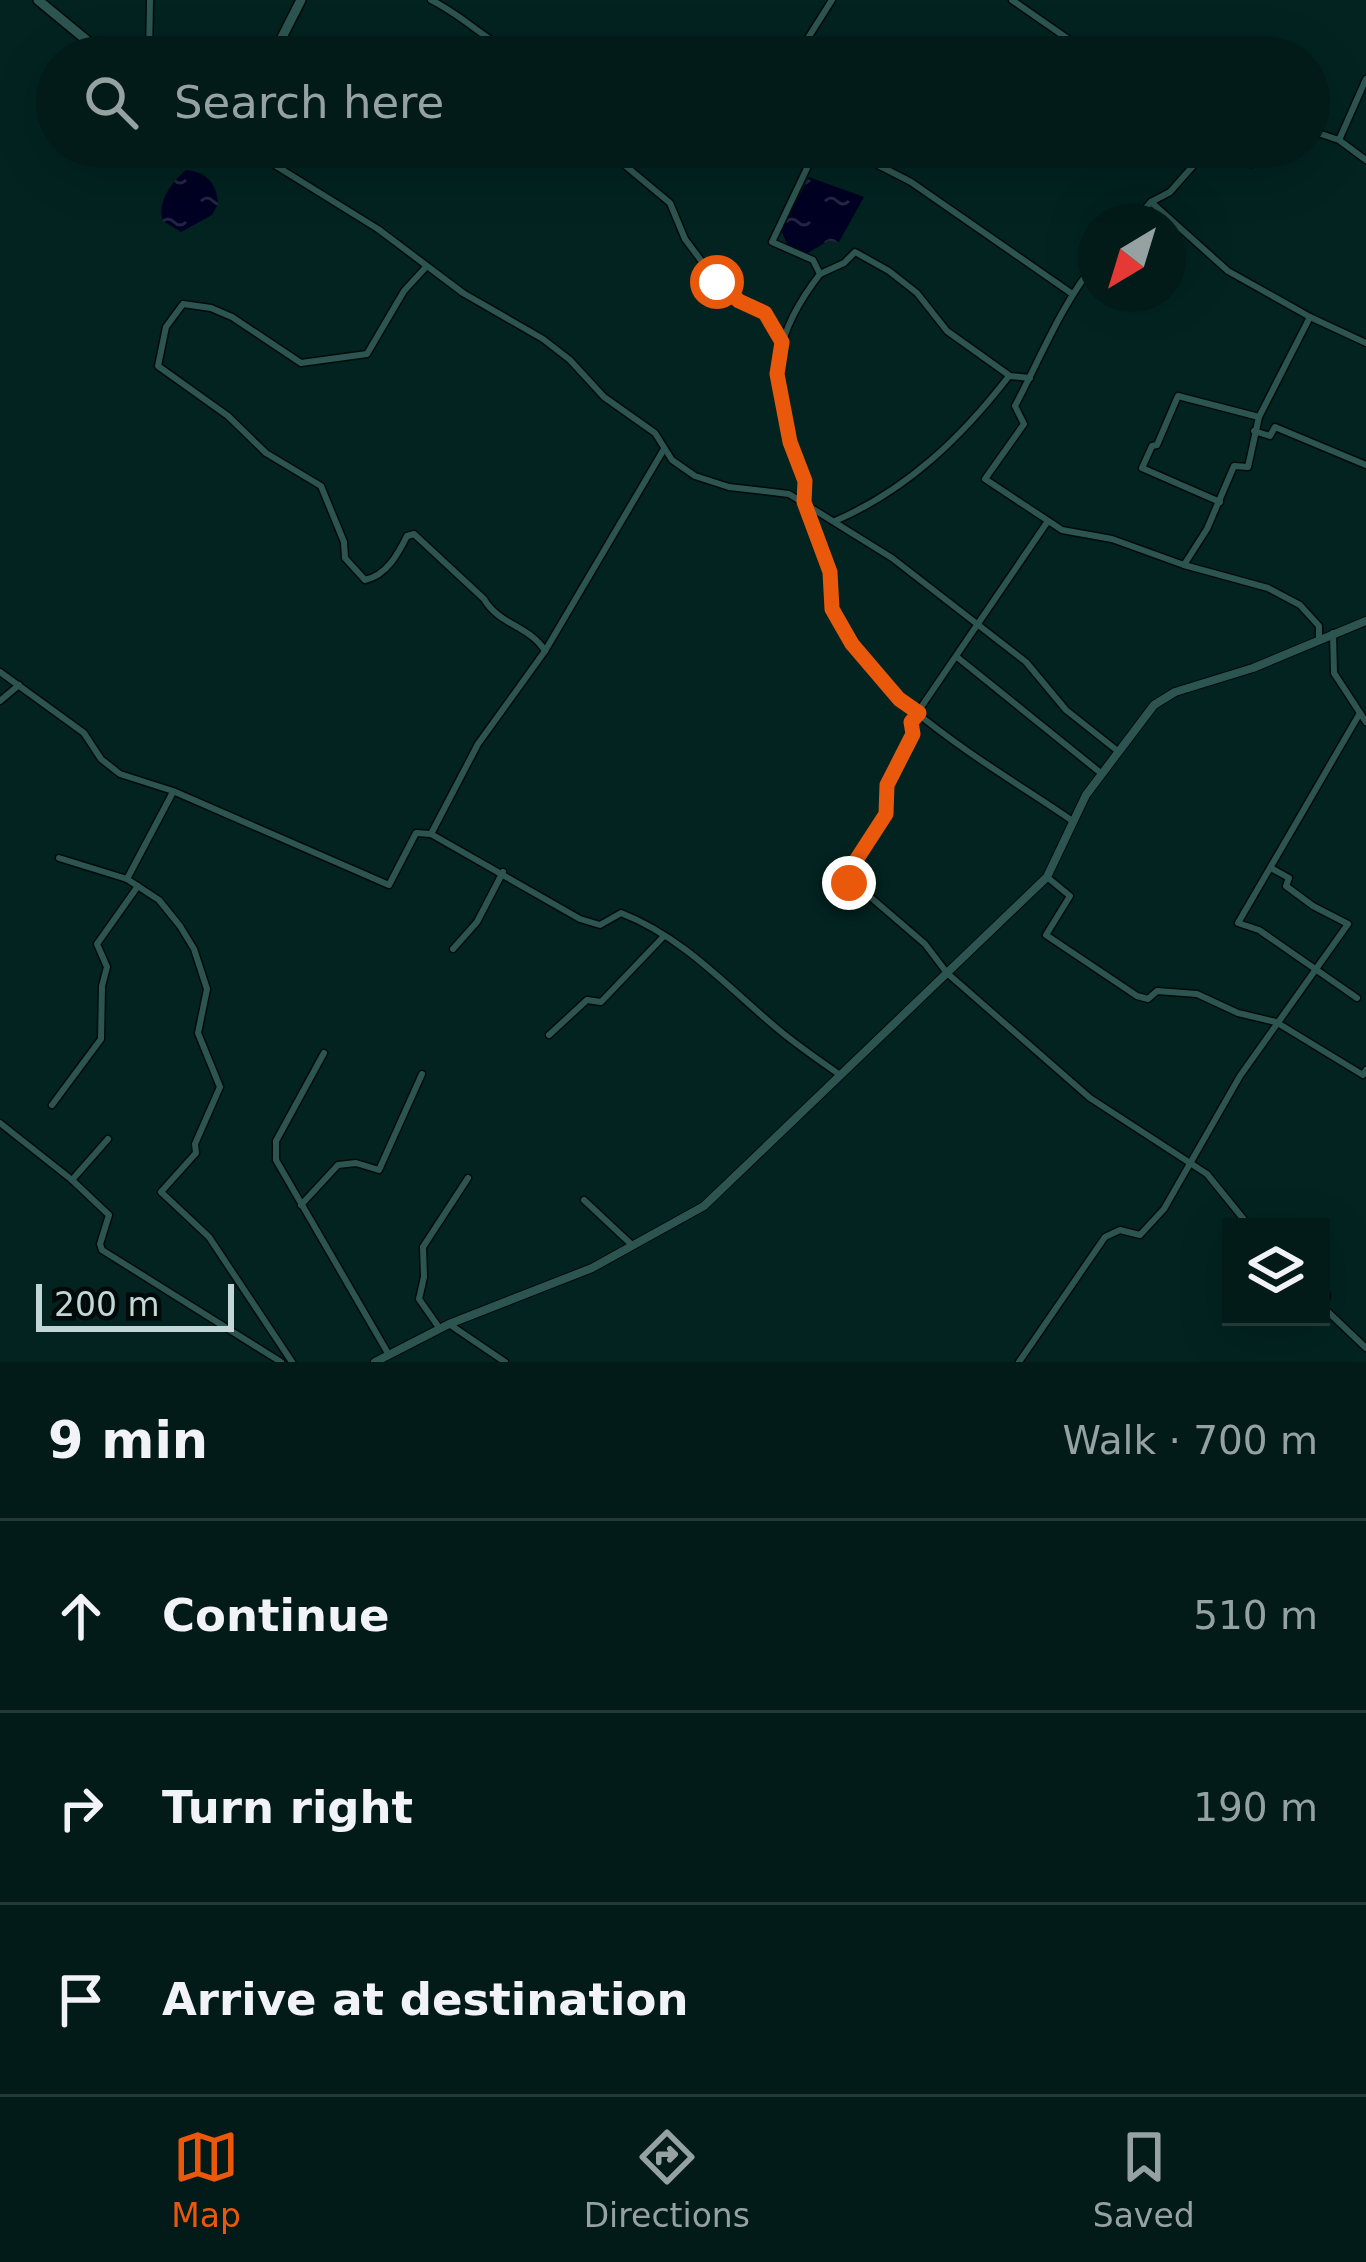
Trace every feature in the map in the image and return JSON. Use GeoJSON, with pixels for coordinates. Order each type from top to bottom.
{"type":"FeatureCollection","features":[{"type":"Feature","properties":{"kind":"main road"},"geometry":{"type":"LineString","coordinates":[[38,0],[82,36]]}},
{"type":"Feature","properties":{"kind":"main road"},"geometry":{"type":"LineString","coordinates":[[283,36],[301,0]]}},
{"type":"Feature","properties":{"kind":"street"},"geometry":{"type":"LineString","coordinates":[[149,36],[150,0]]}},
{"type":"Feature","properties":{"kind":"street"},"geometry":{"type":"LineString","coordinates":[[431,0],[466,18],[485,36]]}},
{"type":"Feature","properties":{"kind":"street"},"geometry":{"type":"LineString","coordinates":[[809,36],[832,0]]}},
{"type":"Feature","properties":{"kind":"street"},"geometry":{"type":"LineString","coordinates":[[1012,0],[1064,36]]}},
{"type":"Feature","properties":{"kind":"street"},"geometry":{"type":"LineString","coordinates":[[1339,140],[1366,79]]}},
{"type":"Feature","properties":{"kind":"street"},"geometry":{"type":"LineString","coordinates":[[1330,137],[1366,160]]}},
{"type":"Feature","properties":{"kind":"street"},"geometry":{"type":"LineString","coordinates":[[279,168],[543,339],[604,397],[655,434],[664,449],[695,476],[729,487],[789,494],[835,521],[1026,662],[1066,710],[1119,752]]}},
{"type":"Feature","properties":{"kind":"street"},"geometry":{"type":"LineString","coordinates":[[628,168],[670,203],[694,254],[729,293],[765,313],[782,342]]}},
{"type":"Feature","properties":{"kind":"street"},"geometry":{"type":"LineString","coordinates":[[807,168],[772,242],[814,260],[820,274]]}},
{"type":"Feature","properties":{"kind":"street"},"geometry":{"type":"LineString","coordinates":[[884,168],[1071,293]]}},
{"type":"Feature","properties":{"kind":"street"},"geometry":{"type":"LineString","coordinates":[[1190,168],[1170,192],[1151,202],[1228,271],[1366,343]]}},
{"type":"Feature","properties":{"kind":"street"},"geometry":{"type":"LineString","coordinates":[[1030,378],[1010,376],[947,331],[917,293],[855,252],[820,274],[794,307],[777,374],[790,442],[805,481],[804,502],[830,572],[832,609],[852,644],[899,699],[941,735],[1071,820]]}},
{"type":"Feature","properties":{"kind":"street"},"geometry":{"type":"LineString","coordinates":[[426,267],[404,291],[367,354],[301,363],[232,317],[181,304],[166,327],[158,366],[228,416],[266,453],[321,486],[344,542],[345,558],[365,580],[390,565],[407,536],[413,535],[484,599],[491,611],[533,636],[545,651]]}},
{"type":"Feature","properties":{"kind":"street"},"geometry":{"type":"LineString","coordinates":[[1078,284],[1015,406],[1024,424],[985,479],[1062,530],[1112,539],[1184,566],[1268,588],[1300,605],[1318,626],[1319,638]]}},
{"type":"Feature","properties":{"kind":"street"},"geometry":{"type":"LineString","coordinates":[[1184,566],[1234,466],[1248,467],[1259,417],[1310,317]]}},
{"type":"Feature","properties":{"kind":"street"},"geometry":{"type":"LineString","coordinates":[[835,521],[859,511],[933,462],[972,424],[1010,376]]}},
{"type":"Feature","properties":{"kind":"street"},"geometry":{"type":"LineString","coordinates":[[1220,502],[1142,468],[1178,396],[1259,417]]}},
{"type":"Feature","properties":{"kind":"street"},"geometry":{"type":"LineString","coordinates":[[1254,431],[1270,436],[1275,427],[1366,466]]}},
{"type":"Feature","properties":{"kind":"street"},"geometry":{"type":"LineString","coordinates":[[431,835],[478,744],[545,651],[664,449]]}},
{"type":"Feature","properties":{"kind":"street"},"geometry":{"type":"LineString","coordinates":[[1048,521],[911,722],[913,734],[887,785],[886,814],[847,878],[1090,1098],[1219,1185],[1241,1218]]}},
{"type":"Feature","properties":{"kind":"street"},"geometry":{"type":"LineString","coordinates":[[375,1362],[444,1326],[592,1268],[704,1206],[1047,877],[1071,820],[1154,705],[1175,692],[1253,668],[1366,621]]}},
{"type":"Feature","properties":{"kind":"street"},"geometry":{"type":"LineString","coordinates":[[1333,633],[1334,673],[1366,722]]}},
{"type":"Feature","properties":{"kind":"street"},"geometry":{"type":"LineString","coordinates":[[957,657],[1102,774]]}},
{"type":"Feature","properties":{"kind":"street"},"geometry":{"type":"LineString","coordinates":[[0,672],[84,733],[100,759],[114,770],[173,791],[385,885],[395,876],[416,833],[423,830],[580,919],[600,926],[621,913],[664,936],[728,981],[777,1029],[839,1075]]}},
{"type":"Feature","properties":{"kind":"street"},"geometry":{"type":"LineString","coordinates":[[0,701],[19,685]]}},
{"type":"Feature","properties":{"kind":"street"},"geometry":{"type":"LineString","coordinates":[[1357,998],[1258,929],[1238,922],[1360,713]]}},
{"type":"Feature","properties":{"kind":"street"},"geometry":{"type":"LineString","coordinates":[[127,879],[173,791]]}},
{"type":"Feature","properties":{"kind":"street"},"geometry":{"type":"LineString","coordinates":[[59,858],[127,879],[159,900],[194,949],[208,989],[198,1033],[220,1087],[194,1144],[196,1153],[160,1192],[209,1238],[292,1362]]}},
{"type":"Feature","properties":{"kind":"street"},"geometry":{"type":"LineString","coordinates":[[1019,1362],[1105,1237],[1120,1230],[1140,1235],[1147,1229],[1193,1165],[1240,1076],[1348,924],[1313,906],[1286,886],[1289,878],[1270,868]]}},
{"type":"Feature","properties":{"kind":"street"},"geometry":{"type":"LineString","coordinates":[[453,950],[477,922],[503,872]]}},
{"type":"Feature","properties":{"kind":"street"},"geometry":{"type":"LineString","coordinates":[[1047,877],[1070,896],[1046,935],[1137,996],[1148,999],[1157,991],[1171,995],[1181,990],[1276,1022],[1363,1075],[1366,1070]]}},
{"type":"Feature","properties":{"kind":"street"},"geometry":{"type":"LineString","coordinates":[[52,1105],[101,1039],[106,967],[98,944],[137,886]]}},
{"type":"Feature","properties":{"kind":"street"},"geometry":{"type":"LineString","coordinates":[[549,1035],[587,1000],[602,1002],[664,936]]}},
{"type":"Feature","properties":{"kind":"street"},"geometry":{"type":"LineString","coordinates":[[324,1053],[277,1141],[276,1160],[389,1354]]}},
{"type":"Feature","properties":{"kind":"street"},"geometry":{"type":"LineString","coordinates":[[301,1205],[338,1165],[356,1163],[380,1170],[422,1074]]}},
{"type":"Feature","properties":{"kind":"street"},"geometry":{"type":"LineString","coordinates":[[0,1123],[109,1215],[102,1250],[280,1362]]}},
{"type":"Feature","properties":{"kind":"street"},"geometry":{"type":"LineString","coordinates":[[72,1180],[108,1139]]}},
{"type":"Feature","properties":{"kind":"street"},"geometry":{"type":"LineString","coordinates":[[468,1178],[423,1247],[419,1298],[444,1326],[505,1362]]}},
{"type":"Feature","properties":{"kind":"street"},"geometry":{"type":"LineString","coordinates":[[584,1200],[632,1246]]}},
{"type":"Feature","properties":{"kind":"street"},"geometry":{"type":"LineString","coordinates":[[1330,1316],[1366,1348]]}},
{"type":"Feature","properties":{"kind":"water"},"geometry":{"type":"Polygon","coordinates":[[[186,170],[210,180],[218,204],[212,215],[181,232],[163,221],[161,214],[171,186],[186,170]]]}},
{"type":"Feature","properties":{"kind":"water"},"geometry":{"type":"Polygon","coordinates":[[[809,177],[864,197],[839,242],[828,241],[806,254],[787,244],[781,230],[809,177]]]}},
{"type":"Feature","properties":{"kind":"route"},"geometry":{"type":"LineString","coordinates":[[717,282],[739,301],[765,313],[782,342],[777,374],[790,442],[805,481],[804,502],[830,572],[832,609],[852,644],[899,699],[919,713],[911,722],[913,734],[887,785],[886,814],[851,868],[849,883]]}}]}
